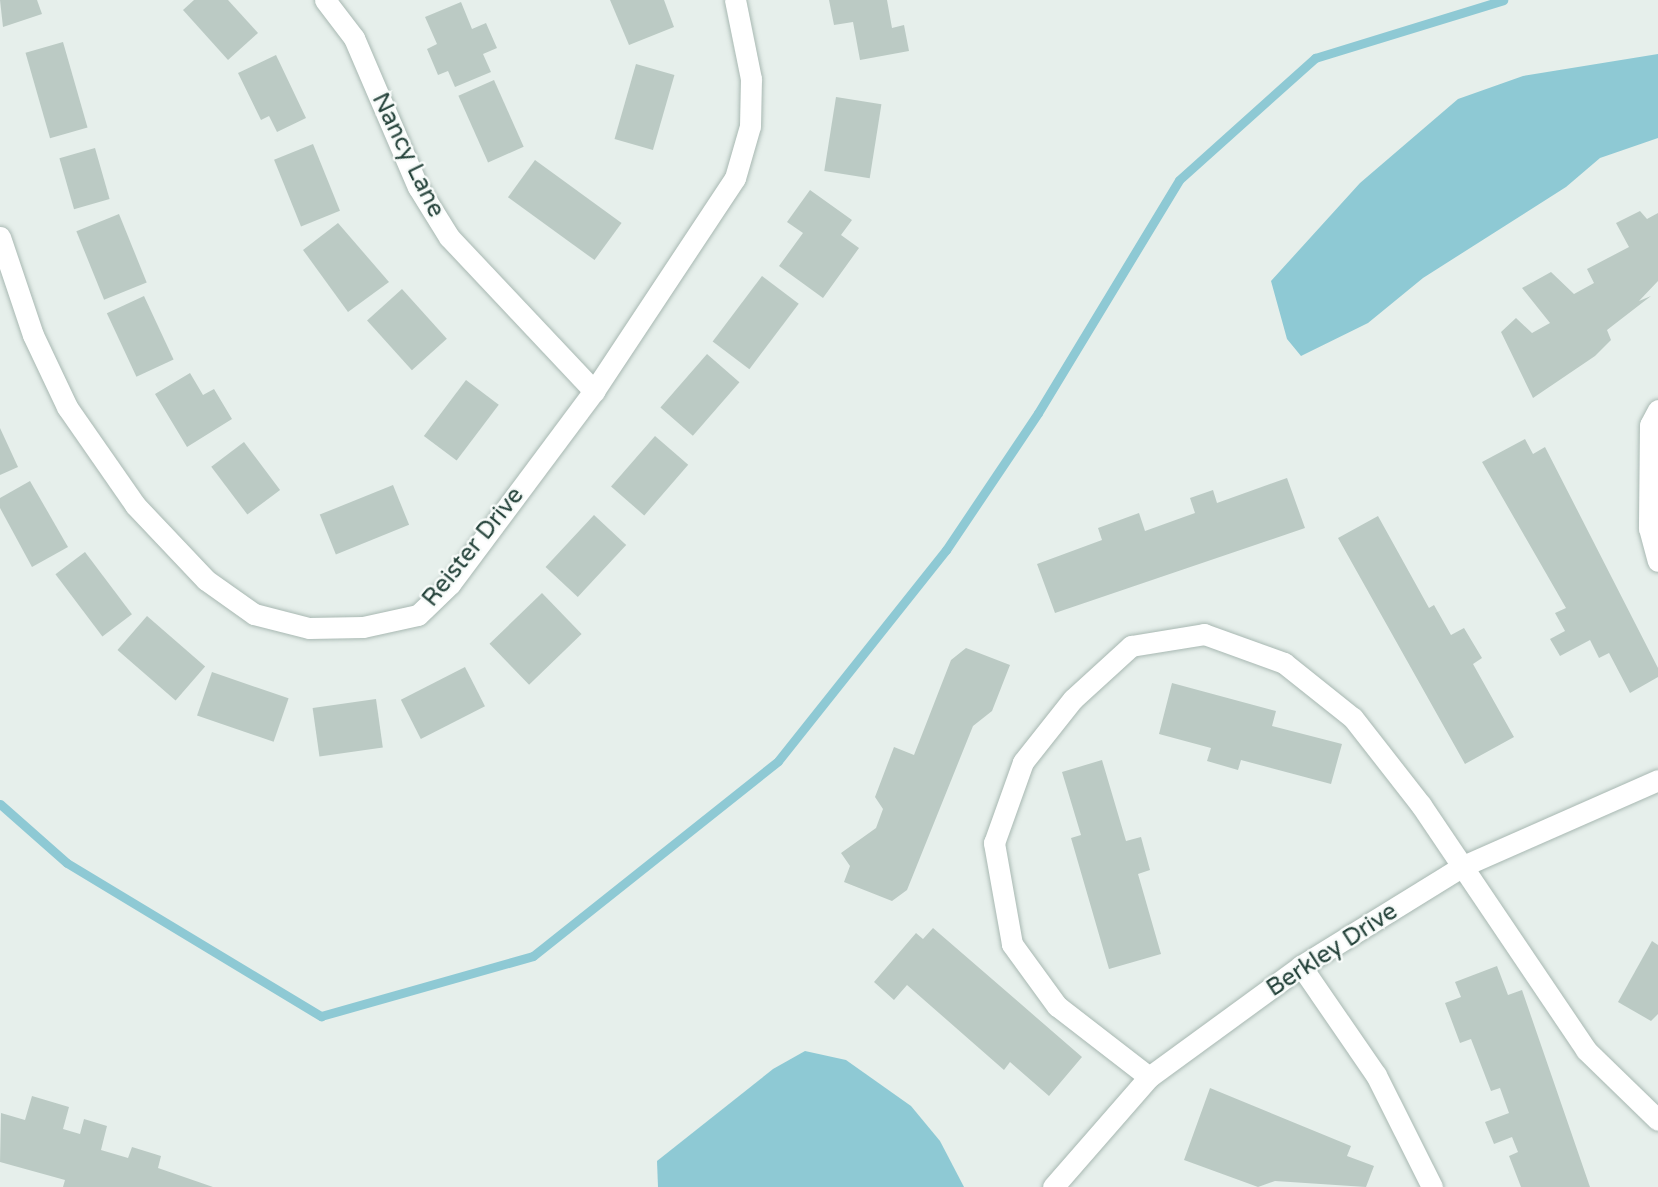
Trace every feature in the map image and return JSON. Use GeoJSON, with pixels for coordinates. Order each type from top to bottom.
{"type":"FeatureCollection","features":[{"type":"Feature","properties":{"kind":"street","name":"Nancy Lane"},"geometry":{"type":"LineString","coordinates":[[325,0],[354,38],[418,187],[449,237],[594,391]]}},
{"type":"Feature","properties":{"kind":"street","name":"Reister Drive"},"geometry":{"type":"LineString","coordinates":[[0,237],[33,335],[67,407],[135,505],[206,580],[254,614],[309,628],[363,627],[418,615],[450,584],[594,391],[735,178],[750,126],[751,79],[735,0]]}},
{"type":"Feature","properties":{"kind":"street"},"geometry":{"type":"LineString","coordinates":[[1658,410],[1650,425],[1649,528],[1658,561]]}},
{"type":"Feature","properties":{"kind":"street"},"geometry":{"type":"LineString","coordinates":[[1149,1077],[1057,1006],[1012,944],[994,843],[1023,762],[1073,699],[1131,646],[1203,634],[1284,663],[1353,718],[1463,866],[1586,1050],[1658,1119]]}},
{"type":"Feature","properties":{"kind":"street","name":"Berkley Drive"},"geometry":{"type":"LineString","coordinates":[[1053,1187],[1149,1077],[1301,966],[1463,866],[1658,780]]}},
{"type":"Feature","properties":{"kind":"street"},"geometry":{"type":"LineString","coordinates":[[1301,966],[1376,1075],[1432,1187]]}},
{"type":"Feature","properties":{"kind":"water"},"geometry":{"type":"Polygon","coordinates":[[[1658,54],[1658,138],[1600,158],[1566,187],[1423,278],[1368,323],[1301,356],[1287,339],[1271,281],[1360,183],[1458,99],[1523,76],[1658,54]]]}},
{"type":"Feature","properties":{"kind":"water"},"geometry":{"type":"Polygon","coordinates":[[[805,1051],[846,1060],[911,1106],[940,1141],[964,1187],[658,1187],[657,1161],[773,1069],[805,1051]]]}},
{"type":"Feature","properties":{"kind":"building"},"geometry":{"type":"Polygon","coordinates":[[[0,0],[37,0],[42,14],[3,27],[0,0]]]}},
{"type":"Feature","properties":{"kind":"building"},"geometry":{"type":"Polygon","coordinates":[[[194,0],[228,0],[258,33],[228,60],[183,10],[194,0]]]}},
{"type":"Feature","properties":{"kind":"building"},"geometry":{"type":"Polygon","coordinates":[[[610,0],[664,0],[674,27],[629,45],[610,0]]]}},
{"type":"Feature","properties":{"kind":"building"},"geometry":{"type":"Polygon","coordinates":[[[829,0],[887,0],[892,28],[904,25],[909,51],[860,60],[853,22],[834,25],[829,0]]]}},
{"type":"Feature","properties":{"kind":"building"},"geometry":{"type":"Polygon","coordinates":[[[461,2],[472,29],[486,23],[497,48],[483,54],[491,72],[455,87],[448,71],[438,75],[427,49],[437,44],[425,17],[461,2]]]}},
{"type":"Feature","properties":{"kind":"building"},"geometry":{"type":"Polygon","coordinates":[[[63,42],[88,128],[50,138],[26,53],[63,42]]]}},
{"type":"Feature","properties":{"kind":"building"},"geometry":{"type":"Polygon","coordinates":[[[276,55],[306,118],[277,132],[269,116],[261,120],[238,73],[276,55]]]}},
{"type":"Feature","properties":{"kind":"building"},"geometry":{"type":"Polygon","coordinates":[[[636,64],[674,75],[653,150],[615,139],[636,64]]]}},
{"type":"Feature","properties":{"kind":"building"},"geometry":{"type":"Polygon","coordinates":[[[494,80],[524,147],[488,163],[458,96],[494,80]]]}},
{"type":"Feature","properties":{"kind":"building"},"geometry":{"type":"Polygon","coordinates":[[[836,97],[881,104],[870,178],[824,171],[836,97]]]}},
{"type":"Feature","properties":{"kind":"building"},"geometry":{"type":"Polygon","coordinates":[[[313,144],[340,211],[301,226],[274,160],[313,144]]]}},
{"type":"Feature","properties":{"kind":"building"},"geometry":{"type":"Polygon","coordinates":[[[95,148],[110,199],[74,209],[59,158],[95,148]]]}},
{"type":"Feature","properties":{"kind":"building"},"geometry":{"type":"Polygon","coordinates":[[[535,160],[622,223],[595,260],[508,197],[535,160]]]}},
{"type":"Feature","properties":{"kind":"building"},"geometry":{"type":"Polygon","coordinates":[[[810,190],[852,220],[841,235],[859,248],[823,298],[779,266],[803,233],[787,222],[810,190]]]}},
{"type":"Feature","properties":{"kind":"building"},"geometry":{"type":"Polygon","coordinates":[[[1640,211],[1647,219],[1658,213],[1658,281],[1639,301],[1651,296],[1607,330],[1611,340],[1595,356],[1533,398],[1501,332],[1516,318],[1532,333],[1550,323],[1522,288],[1551,272],[1574,294],[1594,283],[1587,269],[1629,247],[1616,223],[1640,211]]]}},
{"type":"Feature","properties":{"kind":"building"},"geometry":{"type":"Polygon","coordinates":[[[119,214],[147,283],[104,300],[76,231],[119,214]]]}},
{"type":"Feature","properties":{"kind":"building"},"geometry":{"type":"Polygon","coordinates":[[[338,223],[389,282],[348,312],[303,250],[338,223]]]}},
{"type":"Feature","properties":{"kind":"building"},"geometry":{"type":"Polygon","coordinates":[[[762,276],[799,304],[749,369],[713,341],[762,276]]]}},
{"type":"Feature","properties":{"kind":"building"},"geometry":{"type":"Polygon","coordinates":[[[402,289],[447,339],[412,370],[367,320],[402,289]]]}},
{"type":"Feature","properties":{"kind":"building"},"geometry":{"type":"Polygon","coordinates":[[[144,296],[174,359],[136,377],[107,313],[144,296]]]}},
{"type":"Feature","properties":{"kind":"building"},"geometry":{"type":"Polygon","coordinates":[[[707,354],[739,382],[693,436],[660,408],[707,354]]]}},
{"type":"Feature","properties":{"kind":"building"},"geometry":{"type":"Polygon","coordinates":[[[190,373],[203,395],[214,389],[232,419],[187,447],[155,394],[190,373]]]}},
{"type":"Feature","properties":{"kind":"building"},"geometry":{"type":"Polygon","coordinates":[[[466,380],[499,405],[457,461],[424,436],[466,380]]]}},
{"type":"Feature","properties":{"kind":"building"},"geometry":{"type":"Polygon","coordinates":[[[0,428],[18,467],[0,475],[0,428]]]}},
{"type":"Feature","properties":{"kind":"building"},"geometry":{"type":"Polygon","coordinates":[[[655,436],[688,465],[644,515],[611,487],[655,436]]]}},
{"type":"Feature","properties":{"kind":"building"},"geometry":{"type":"Polygon","coordinates":[[[1525,439],[1533,454],[1545,447],[1658,668],[1658,677],[1630,693],[1609,653],[1599,658],[1590,640],[1560,656],[1550,639],[1565,631],[1555,613],[1566,608],[1482,462],[1525,439]]]}},
{"type":"Feature","properties":{"kind":"building"},"geometry":{"type":"Polygon","coordinates":[[[244,442],[280,490],[247,515],[211,467],[244,442]]]}},
{"type":"Feature","properties":{"kind":"building"},"geometry":{"type":"Polygon","coordinates":[[[1287,478],[1305,528],[1055,613],[1037,564],[1102,540],[1098,528],[1139,513],[1145,531],[1195,513],[1190,498],[1213,490],[1217,503],[1287,478]]]}},
{"type":"Feature","properties":{"kind":"building"},"geometry":{"type":"Polygon","coordinates":[[[30,481],[68,547],[32,567],[0,508],[0,498],[30,481]]]}},
{"type":"Feature","properties":{"kind":"building"},"geometry":{"type":"Polygon","coordinates":[[[393,485],[409,525],[336,554],[320,515],[393,485]]]}},
{"type":"Feature","properties":{"kind":"building"},"geometry":{"type":"Polygon","coordinates":[[[594,515],[626,545],[578,597],[546,567],[594,515]]]}},
{"type":"Feature","properties":{"kind":"building"},"geometry":{"type":"Polygon","coordinates":[[[1378,516],[1429,608],[1434,605],[1451,635],[1464,628],[1482,658],[1473,664],[1514,737],[1465,764],[1338,538],[1378,516]]]}},
{"type":"Feature","properties":{"kind":"building"},"geometry":{"type":"Polygon","coordinates":[[[85,552],[132,614],[102,637],[55,574],[85,552]]]}},
{"type":"Feature","properties":{"kind":"building"},"geometry":{"type":"Polygon","coordinates":[[[542,593],[582,634],[529,685],[489,644],[542,593]]]}},
{"type":"Feature","properties":{"kind":"building"},"geometry":{"type":"Polygon","coordinates":[[[147,616],[205,667],[176,700],[117,650],[147,616]]]}},
{"type":"Feature","properties":{"kind":"building"},"geometry":{"type":"Polygon","coordinates":[[[966,648],[1010,665],[992,711],[973,726],[907,890],[892,901],[844,882],[850,866],[841,853],[876,828],[883,809],[875,797],[894,747],[914,755],[951,660],[966,648]]]}},
{"type":"Feature","properties":{"kind":"building"},"geometry":{"type":"Polygon","coordinates":[[[465,667],[485,706],[421,739],[401,700],[465,667]]]}},
{"type":"Feature","properties":{"kind":"building"},"geometry":{"type":"Polygon","coordinates":[[[212,672],[289,698],[274,742],[197,715],[212,672]]]}},
{"type":"Feature","properties":{"kind":"building"},"geometry":{"type":"Polygon","coordinates":[[[1172,683],[1276,711],[1272,726],[1342,744],[1331,784],[1241,760],[1238,770],[1207,761],[1211,748],[1159,734],[1172,683]]]}},
{"type":"Feature","properties":{"kind":"building"},"geometry":{"type":"Polygon","coordinates":[[[376,699],[383,748],[319,756],[313,708],[376,699]]]}},
{"type":"Feature","properties":{"kind":"building"},"geometry":{"type":"Polygon","coordinates":[[[1102,760],[1126,841],[1141,837],[1150,870],[1138,874],[1161,954],[1109,969],[1071,838],[1081,835],[1062,772],[1102,760]]]}},
{"type":"Feature","properties":{"kind":"building"},"geometry":{"type":"Polygon","coordinates":[[[933,928],[1082,1057],[1049,1096],[1010,1062],[1004,1070],[907,985],[894,1000],[874,982],[916,933],[923,939],[933,928]]]}},
{"type":"Feature","properties":{"kind":"building"},"geometry":{"type":"Polygon","coordinates":[[[1652,941],[1658,945],[1658,1014],[1651,1021],[1618,1002],[1652,941]]]}},
{"type":"Feature","properties":{"kind":"building"},"geometry":{"type":"Polygon","coordinates":[[[1497,966],[1508,995],[1522,990],[1590,1187],[1521,1187],[1509,1156],[1518,1152],[1512,1137],[1494,1144],[1485,1122],[1509,1113],[1500,1088],[1491,1091],[1471,1039],[1460,1043],[1445,1003],[1461,997],[1455,982],[1497,966]]]}},
{"type":"Feature","properties":{"kind":"building"},"geometry":{"type":"Polygon","coordinates":[[[1210,1088],[1351,1146],[1347,1156],[1374,1166],[1366,1187],[1275,1181],[1258,1187],[1184,1160],[1210,1088]]]}},
{"type":"Feature","properties":{"kind":"building"},"geometry":{"type":"Polygon","coordinates":[[[32,1096],[69,1107],[63,1129],[80,1134],[84,1119],[107,1126],[101,1150],[128,1158],[132,1147],[161,1156],[158,1168],[213,1187],[63,1187],[65,1180],[0,1162],[1,1113],[25,1120],[32,1096]]]}},
{"type":"Feature","properties":{"kind":"waterway"},"geometry":{"type":"LineString","coordinates":[[0,804],[67,863],[321,1016],[533,956],[778,761],[946,550],[1038,413],[1179,180],[1315,58],[1503,0]]}}]}
